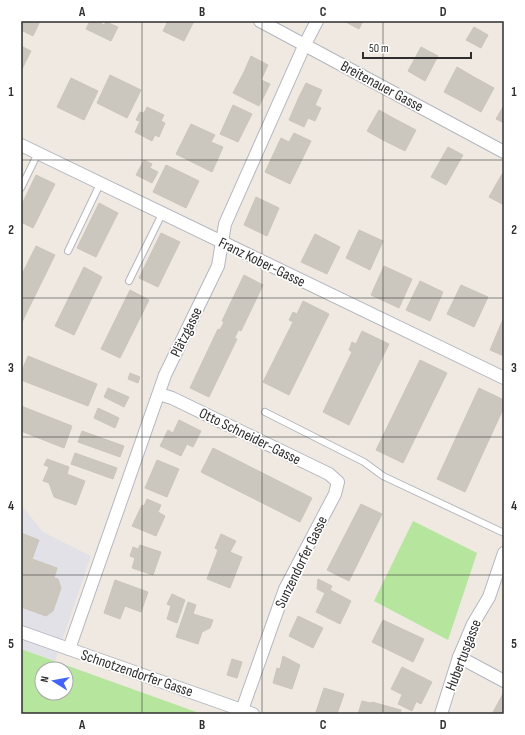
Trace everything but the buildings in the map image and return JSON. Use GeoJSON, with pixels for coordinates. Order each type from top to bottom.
{"type":"FeatureCollection","features":[{"type":"Feature","properties":{"kind":"street","name":"Breitenauer Gasse"},"geometry":{"type":"LineString","coordinates":[[260,21],[504,152]]}},
{"type":"Feature","properties":{"kind":"street","name":"Plätzgasse"},"geometry":{"type":"LineString","coordinates":[[69,649],[165,375],[218,266],[225,224],[305,44],[317,21]]}},
{"type":"Feature","properties":{"kind":"street","name":"Franz Kober-Gasse"},"geometry":{"type":"LineString","coordinates":[[21,145],[504,378]]}},
{"type":"Feature","properties":{"kind":"street","name":"Otto Schneider-Gasse"},"geometry":{"type":"LineString","coordinates":[[159,394],[172,398],[329,474],[338,482]]}},
{"type":"Feature","properties":{"kind":"street","name":"Sunzendorfer Gasse"},"geometry":{"type":"LineString","coordinates":[[248,712],[285,589],[335,494],[338,482]]}},
{"type":"Feature","properties":{"kind":"street","name":"Hubertusgasse"},"geometry":{"type":"LineString","coordinates":[[441,714],[459,657],[473,624],[489,597],[504,553]]}},
{"type":"Feature","properties":{"kind":"street","name":"Schnotzendorfer Gasse"},"geometry":{"type":"LineString","coordinates":[[21,632],[248,712]]}},
{"type":"Feature","properties":{"kind":"street"},"geometry":{"type":"LineString","coordinates":[[459,657],[504,681]]}},
{"type":"Feature","properties":{"kind":"lane"},"geometry":{"type":"LineString","coordinates":[[21,188],[38,153]]}},
{"type":"Feature","properties":{"kind":"lane"},"geometry":{"type":"LineString","coordinates":[[68,251],[100,184]]}},
{"type":"Feature","properties":{"kind":"lane"},"geometry":{"type":"LineString","coordinates":[[129,281],[162,214]]}},
{"type":"Feature","properties":{"kind":"lane"},"geometry":{"type":"LineString","coordinates":[[265,412],[364,462],[383,476],[504,533]]}},
{"type":"Feature","properties":{"kind":"shaded area"},"geometry":{"type":"Polygon","coordinates":[[[21,505],[43,532],[91,556],[55,661],[21,649],[21,505]]]}},
{"type":"Feature","properties":{"kind":"green space"},"geometry":{"type":"Polygon","coordinates":[[[413,521],[477,553],[448,640],[374,601],[413,521]]]}},
{"type":"Feature","properties":{"kind":"green space"},"geometry":{"type":"Polygon","coordinates":[[[21,649],[54,661],[34,661],[34,701],[74,701],[74,668],[199,714],[21,714],[21,649]]]}}]}
